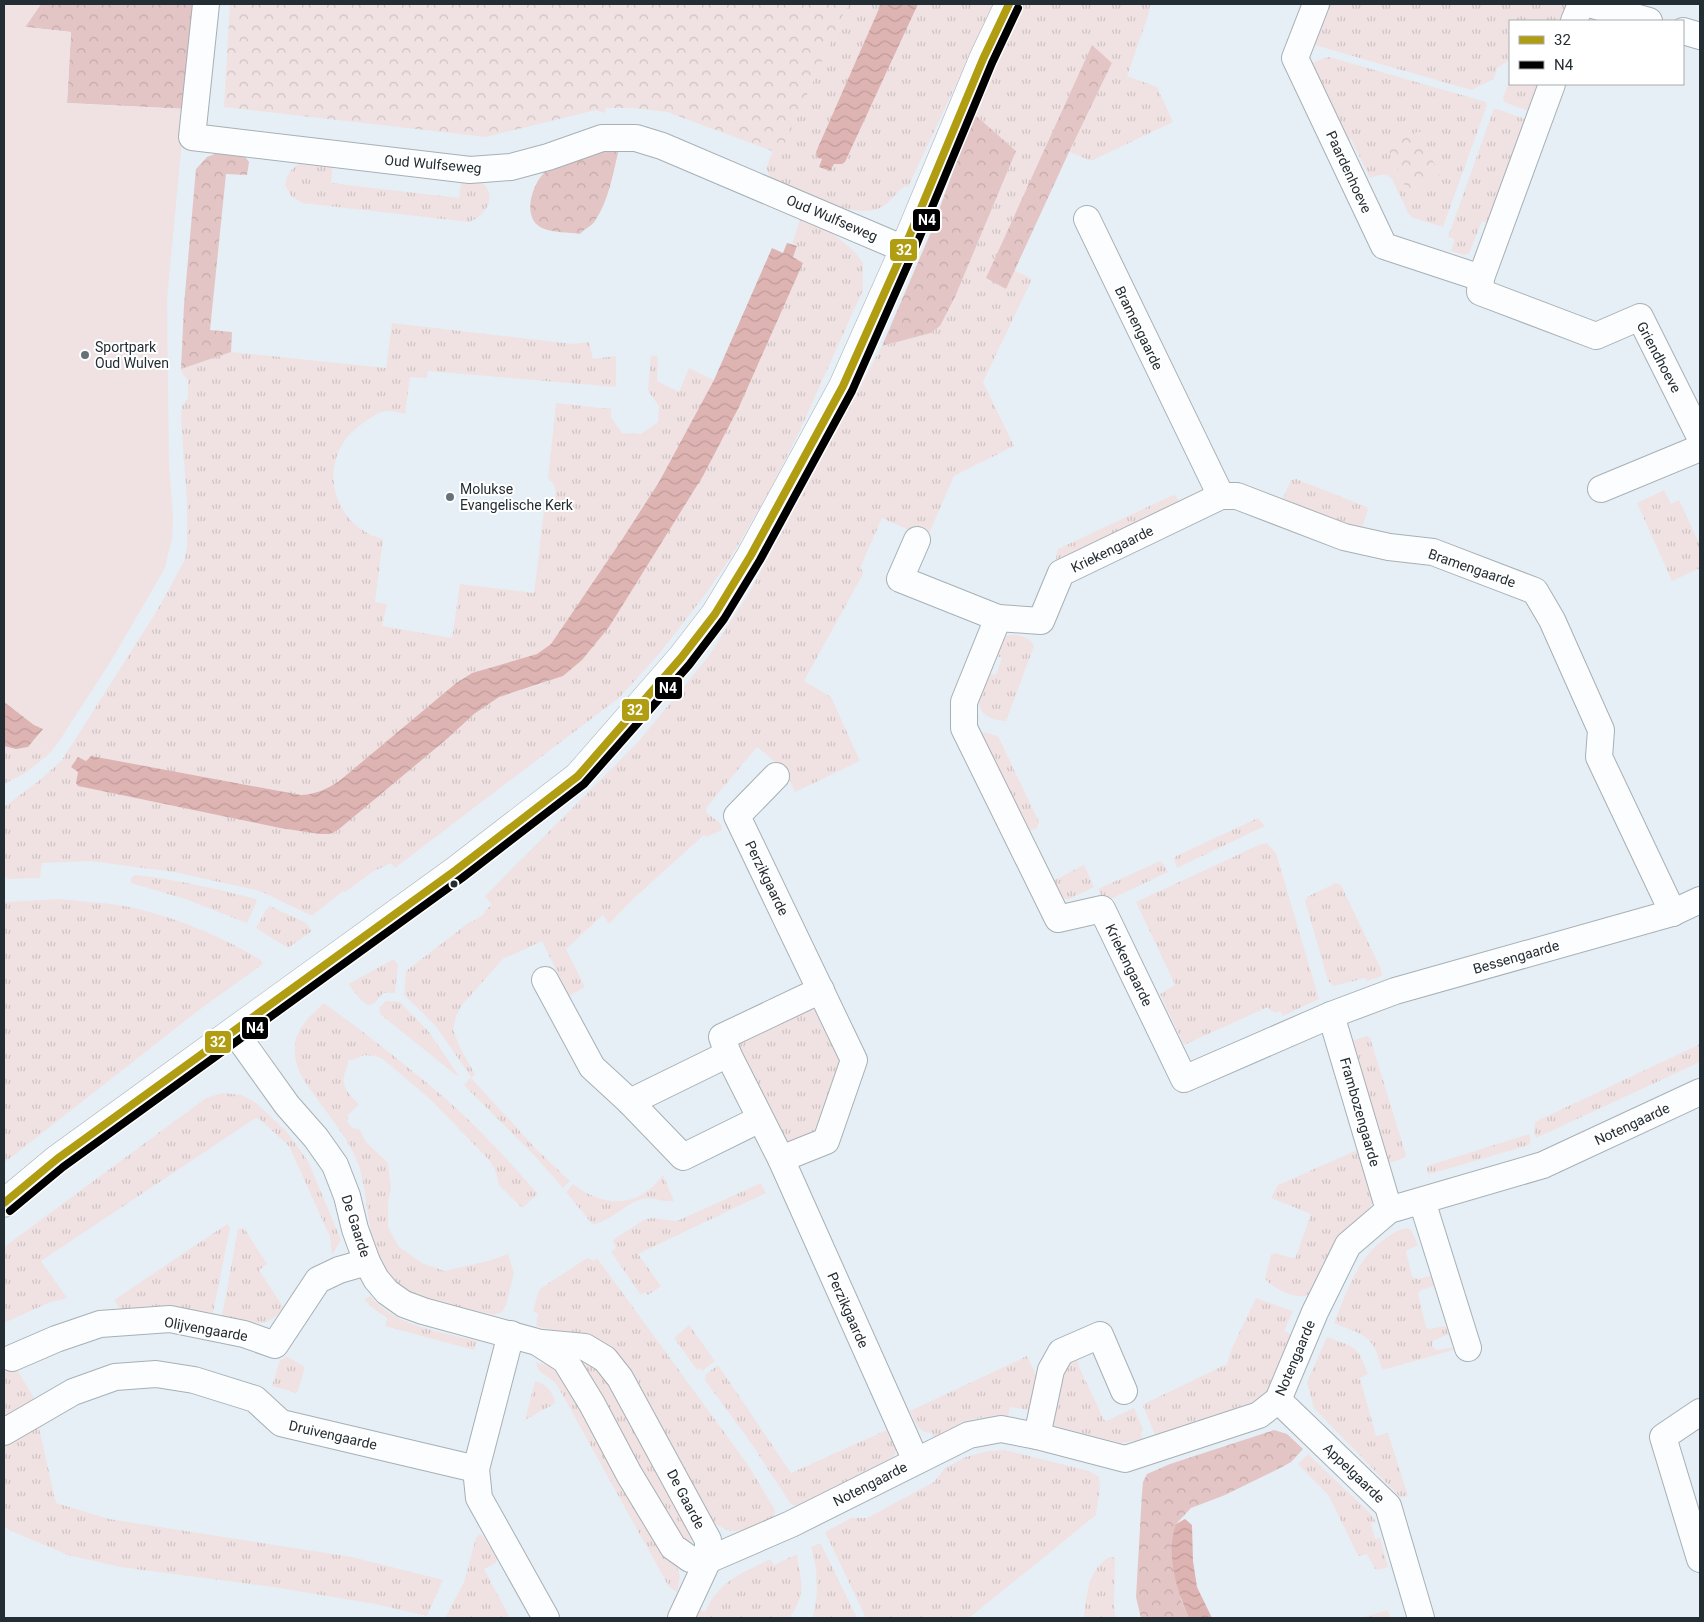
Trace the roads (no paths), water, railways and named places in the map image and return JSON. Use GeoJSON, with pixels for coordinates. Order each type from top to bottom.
{"type":"FeatureCollection","features":[{"type":"Feature","properties":{"kind":"main road"},"geometry":{"type":"LineString","coordinates":[[4,1203],[57,1159],[456,870],[578,776],[645,701],[715,614],[751,556],[843,386],[904,249],[983,59],[1009,4]]}},
{"type":"Feature","properties":{"kind":"street","name":"Oud Wulfseweg"},"geometry":{"type":"LineString","coordinates":[[206,4],[192,137],[470,170],[511,167],[548,157],[602,138],[636,138],[662,146],[904,249]]}},
{"type":"Feature","properties":{"kind":"street","name":"Paardenhoeve"},"geometry":{"type":"LineString","coordinates":[[1316,4],[1295,58],[1384,246],[1480,278]]}},
{"type":"Feature","properties":{"kind":"street"},"geometry":{"type":"LineString","coordinates":[[1574,20],[1581,4]]}},
{"type":"Feature","properties":{"kind":"street"},"geometry":{"type":"LineString","coordinates":[[1589,4],[1645,20]]}},
{"type":"Feature","properties":{"kind":"street"},"geometry":{"type":"LineString","coordinates":[[1684,31],[1700,36]]}},
{"type":"Feature","properties":{"kind":"street"},"geometry":{"type":"LineString","coordinates":[[1480,278],[1552,85]]}},
{"type":"Feature","properties":{"kind":"street","name":"Bramengaarde"},"geometry":{"type":"LineString","coordinates":[[1086,219],[1221,496],[1237,496],[1344,537],[1388,547],[1433,552],[1534,592],[1552,620],[1601,730],[1599,757],[1672,913]]}},
{"type":"Feature","properties":{"kind":"street","name":"Griendhoeve"},"geometry":{"type":"LineString","coordinates":[[1480,278],[1480,292],[1596,336],[1640,317],[1700,436]]}},
{"type":"Feature","properties":{"kind":"street"},"geometry":{"type":"LineString","coordinates":[[1601,489],[1700,448]]}},
{"type":"Feature","properties":{"kind":"street","name":"Kriekengaarde"},"geometry":{"type":"LineString","coordinates":[[917,540],[900,578],[998,618],[1041,621],[1060,573],[1221,496]]}},
{"type":"Feature","properties":{"kind":"street","name":"Kriekengaarde"},"geometry":{"type":"LineString","coordinates":[[998,618],[964,702],[964,728],[1058,919],[1102,909],[1184,1079],[1332,1014]]}},
{"type":"Feature","properties":{"kind":"street","name":"Perzikgaarde"},"geometry":{"type":"LineString","coordinates":[[776,776],[737,816],[854,1060],[826,1141],[781,1159]]}},
{"type":"Feature","properties":{"kind":"street","name":"Bessengaarde"},"geometry":{"type":"LineString","coordinates":[[1332,1014],[1395,991],[1672,913],[1700,900]]}},
{"type":"Feature","properties":{"kind":"street"},"geometry":{"type":"LineString","coordinates":[[545,980],[592,1067],[630,1102],[683,1157],[760,1119]]}},
{"type":"Feature","properties":{"kind":"street","name":"Perzikgaarde"},"geometry":{"type":"LineString","coordinates":[[821,990],[722,1037],[728,1054],[781,1159],[916,1461]]}},
{"type":"Feature","properties":{"kind":"street","name":"Frambozengaarde"},"geometry":{"type":"LineString","coordinates":[[1332,1014],[1389,1210]]}},
{"type":"Feature","properties":{"kind":"street","name":"De Gaarde"},"geometry":{"type":"LineString","coordinates":[[234,1031],[287,1105],[316,1138],[335,1165],[347,1196],[355,1228],[367,1262],[376,1279],[387,1292],[404,1304],[423,1312],[537,1342],[585,1347],[605,1359],[620,1378],[708,1540],[708,1560],[690,1558],[673,1547],[629,1474],[592,1404],[565,1360],[537,1342]]}},
{"type":"Feature","properties":{"kind":"street"},"geometry":{"type":"LineString","coordinates":[[630,1102],[728,1054]]}},
{"type":"Feature","properties":{"kind":"street","name":"Notengaarde"},"geometry":{"type":"LineString","coordinates":[[708,1560],[791,1524],[969,1435],[1001,1429],[1037,1436],[1124,1459],[1259,1415],[1278,1400],[1315,1312],[1348,1245],[1389,1210],[1543,1165],[1700,1092]]}},
{"type":"Feature","properties":{"kind":"street"},"geometry":{"type":"LineString","coordinates":[[1422,1201],[1468,1348]]}},
{"type":"Feature","properties":{"kind":"street","name":"Olijvengaarde"},"geometry":{"type":"LineString","coordinates":[[12,1358],[56,1339],[100,1324],[170,1319],[244,1334],[275,1345],[318,1280],[339,1270],[367,1262]]}},
{"type":"Feature","properties":{"kind":"street"},"geometry":{"type":"LineString","coordinates":[[510,1334],[476,1468],[479,1498],[546,1618]]}},
{"type":"Feature","properties":{"kind":"street"},"geometry":{"type":"LineString","coordinates":[[1037,1436],[1051,1370],[1061,1352],[1100,1335],[1124,1391]]}},
{"type":"Feature","properties":{"kind":"street","name":"Druivengaarde"},"geometry":{"type":"LineString","coordinates":[[4,1432],[72,1392],[115,1377],[156,1374],[194,1380],[255,1399],[281,1423],[476,1468]]}},
{"type":"Feature","properties":{"kind":"street","name":"Appelgaarde"},"geometry":{"type":"LineString","coordinates":[[1278,1400],[1388,1506],[1421,1618]]}},
{"type":"Feature","properties":{"kind":"street"},"geometry":{"type":"LineString","coordinates":[[1700,1412],[1663,1437],[1700,1559]]}},
{"type":"Feature","properties":{"kind":"street"},"geometry":{"type":"LineString","coordinates":[[681,1618],[708,1560]]}},
{"type":"Feature","properties":{"kind":"water"},"geometry":{"type":"Polygon","coordinates":[[[881,4],[918,4],[845,162],[834,164],[830,171],[819,167],[822,159],[817,157],[816,152],[881,4]]]}},
{"type":"Feature","properties":{"kind":"water"},"geometry":{"type":"Polygon","coordinates":[[[787,243],[797,246],[793,257],[803,263],[739,407],[703,476],[609,627],[582,660],[563,676],[499,697],[474,714],[338,830],[330,834],[280,828],[78,786],[76,783],[78,772],[71,767],[78,757],[86,761],[91,756],[301,795],[316,793],[338,782],[455,684],[472,673],[537,654],[551,644],[659,482],[714,380],[772,248],[783,253],[787,243]]]}},
{"type":"Feature","properties":{"kind":"water"},"geometry":{"type":"Polygon","coordinates":[[[4,702],[34,725],[43,729],[28,747],[16,749],[4,746],[4,702]]]}},
{"type":"Feature","properties":{"kind":"water"},"geometry":{"type":"Polygon","coordinates":[[[1185,1519],[1192,1525],[1193,1561],[1197,1587],[1212,1618],[1189,1618],[1180,1596],[1172,1560],[1172,1548],[1176,1524],[1185,1519]]]}},
{"type":"Feature","properties":{"kind":"place","name":"Sportpark Oud Wulven"},"geometry":{"type":"Point","coordinates":[85,355]}},
{"type":"Feature","properties":{"kind":"place","name":"Molukse Evangelische Kerk"},"geometry":{"type":"Point","coordinates":[450,497]}}]}
